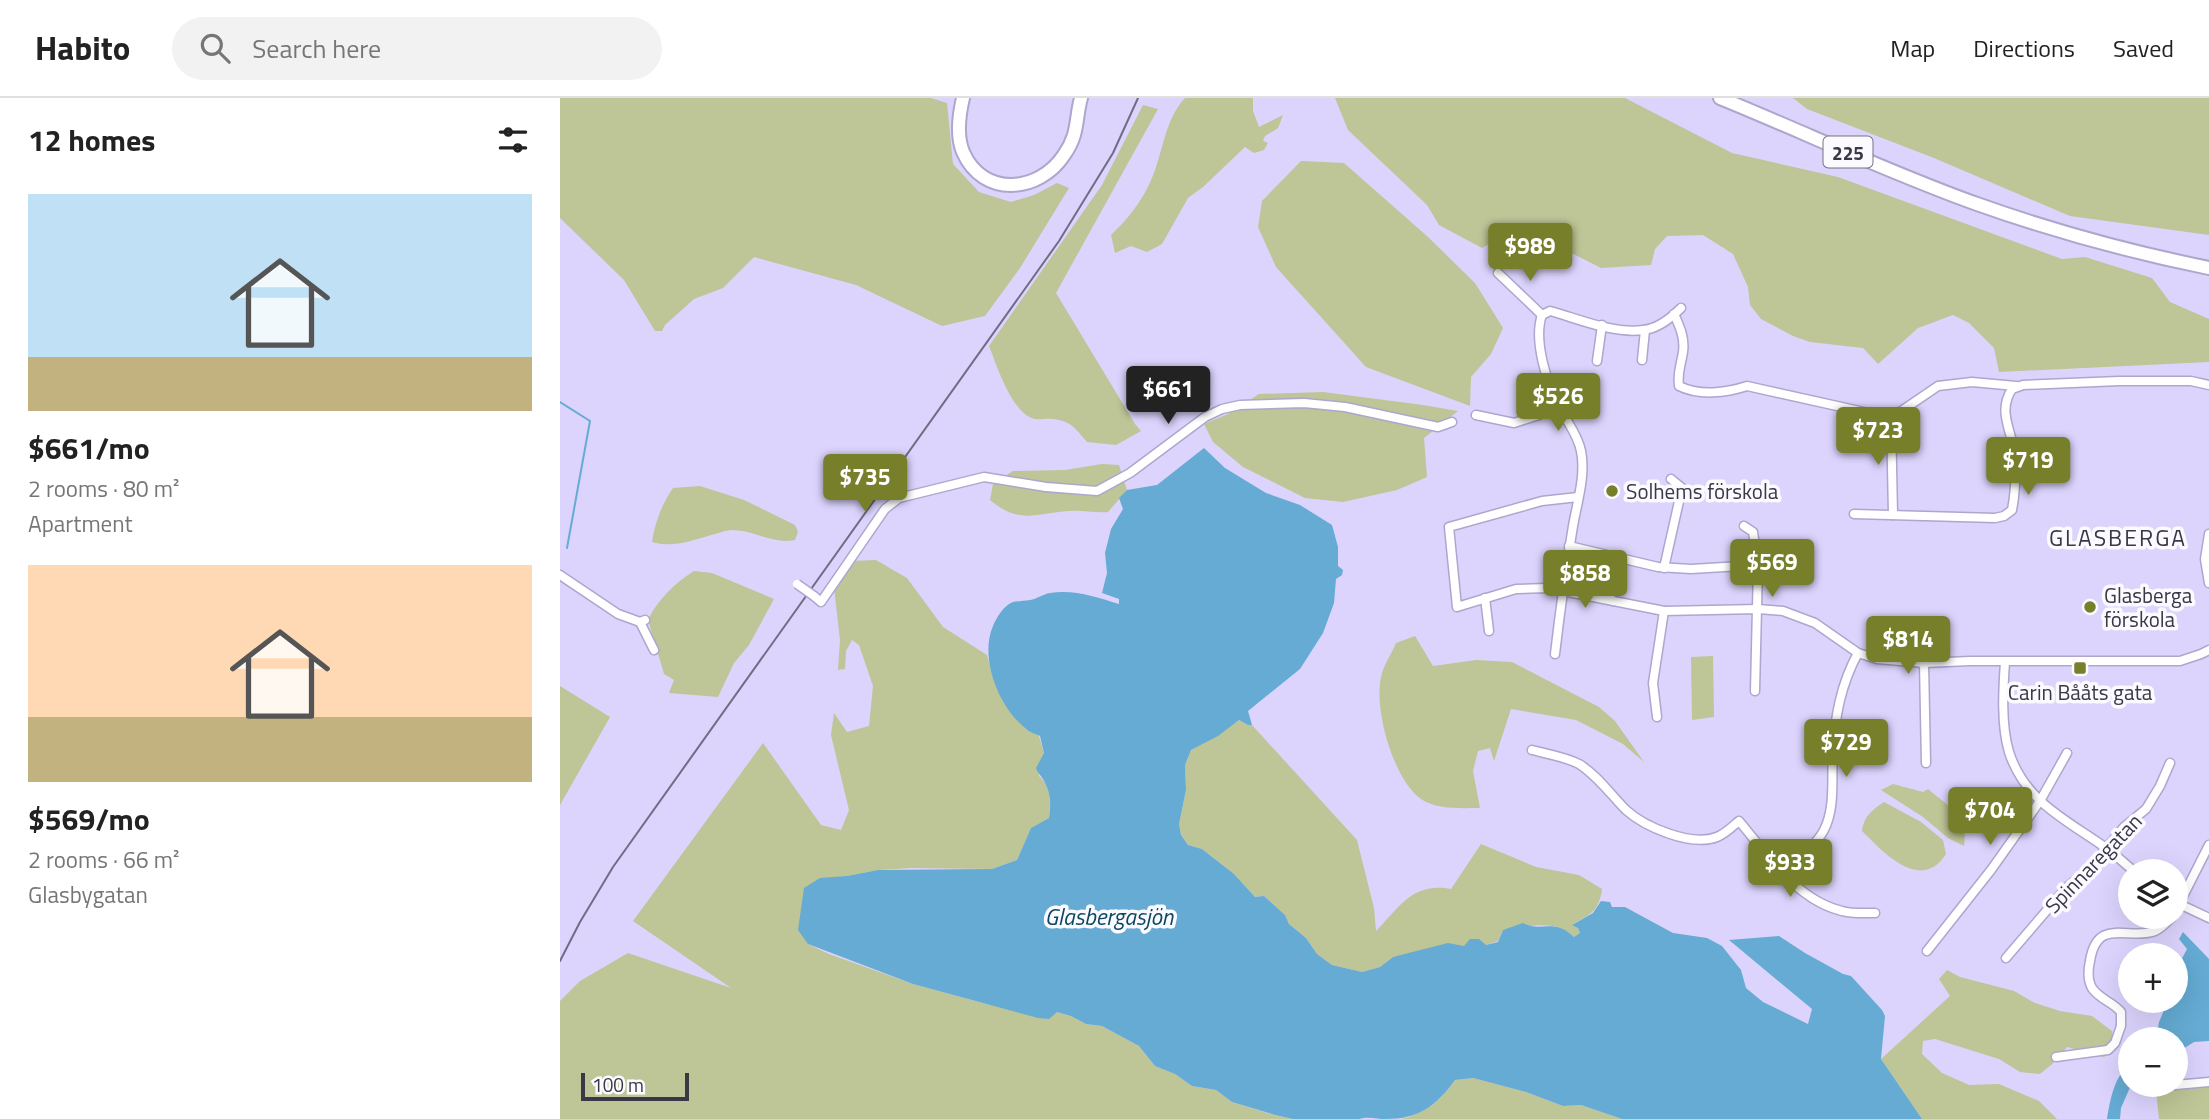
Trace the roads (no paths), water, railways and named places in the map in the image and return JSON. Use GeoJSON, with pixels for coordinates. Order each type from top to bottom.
{"type":"FeatureCollection","features":[{"type":"Feature","properties":{"kind":"main road"},"geometry":{"type":"LineString","coordinates":[[963,98],[959,135],[964,153],[982,175],[997,183],[1013,186],[1039,178],[1060,160],[1075,134],[1080,99]]}},
{"type":"Feature","properties":{"kind":"main road","name":"225"},"geometry":{"type":"LineString","coordinates":[[1720,98],[1977,204],[2105,244],[2209,268]]}},
{"type":"Feature","properties":{"kind":"street"},"geometry":{"type":"LineString","coordinates":[[1498,273],[1542,315]]}},
{"type":"Feature","properties":{"kind":"street"},"geometry":{"type":"LineString","coordinates":[[1555,654],[1562,590],[1581,475],[1581,454],[1575,434],[1547,378],[1539,342],[1542,315],[1550,311],[1625,330],[1645,330],[1677,311],[1683,333],[1679,386],[1688,390],[1728,392],[1747,386],[1891,418],[1938,386],[1972,382],[2018,387],[2190,380],[2209,386]]}},
{"type":"Feature","properties":{"kind":"street"},"geometry":{"type":"LineString","coordinates":[[1597,360],[1602,325]]}},
{"type":"Feature","properties":{"kind":"street"},"geometry":{"type":"LineString","coordinates":[[1642,360],[1645,330]]}},
{"type":"Feature","properties":{"kind":"street"},"geometry":{"type":"LineString","coordinates":[[1854,514],[1995,518],[2012,510],[2015,457],[2005,418],[2005,399],[2012,389],[2018,387]]}},
{"type":"Feature","properties":{"kind":"street"},"geometry":{"type":"LineString","coordinates":[[794,582],[821,602],[885,509],[898,498],[984,477],[1046,487],[1097,491],[1130,473],[1196,424],[1222,409],[1252,404],[1304,403],[1345,407],[1438,427],[1452,422]]}},
{"type":"Feature","properties":{"kind":"street"},"geometry":{"type":"LineString","coordinates":[[1476,415],[1514,423],[1539,415],[1558,404]]}},
{"type":"Feature","properties":{"kind":"street"},"geometry":{"type":"LineString","coordinates":[[1891,418],[1893,516]]}},
{"type":"Feature","properties":{"kind":"street"},"geometry":{"type":"LineString","coordinates":[[1664,568],[1682,488],[1671,479]]}},
{"type":"Feature","properties":{"kind":"street"},"geometry":{"type":"LineString","coordinates":[[1577,497],[1542,501],[1449,527],[1457,607],[1527,588],[1548,588],[1664,611],[1758,608],[1783,611],[1815,623],[1858,653],[1877,659],[1924,663],[2180,661],[2209,650]]}},
{"type":"Feature","properties":{"kind":"street"},"geometry":{"type":"LineString","coordinates":[[1744,526],[1753,532],[1758,565],[1755,691]]}},
{"type":"Feature","properties":{"kind":"street"},"geometry":{"type":"LineString","coordinates":[[2209,534],[2205,559],[2209,583]]}},
{"type":"Feature","properties":{"kind":"street"},"geometry":{"type":"LineString","coordinates":[[1569,547],[1664,568],[1758,565]]}},
{"type":"Feature","properties":{"kind":"street"},"geometry":{"type":"LineString","coordinates":[[1567,563],[1586,568],[1613,601]]}},
{"type":"Feature","properties":{"kind":"street"},"geometry":{"type":"LineString","coordinates":[[560,575],[618,614],[642,621],[654,649]]}},
{"type":"Feature","properties":{"kind":"street"},"geometry":{"type":"LineString","coordinates":[[1485,598],[1489,631]]}},
{"type":"Feature","properties":{"kind":"street"},"geometry":{"type":"LineString","coordinates":[[1657,716],[1653,683],[1664,611]]}},
{"type":"Feature","properties":{"kind":"street"},"geometry":{"type":"LineString","coordinates":[[1782,872],[1821,835],[1829,818],[1838,705],[1858,653]]}},
{"type":"Feature","properties":{"kind":"street"},"geometry":{"type":"LineString","coordinates":[[2005,662],[2003,701],[2008,751],[2019,777],[2049,811],[2119,859]]}},
{"type":"Feature","properties":{"kind":"street"},"geometry":{"type":"LineString","coordinates":[[1924,663],[1926,763]]}},
{"type":"Feature","properties":{"kind":"street"},"geometry":{"type":"LineString","coordinates":[[1532,750],[1581,766],[1632,814],[1649,826],[1665,832],[1710,839],[1723,834],[1739,821],[1798,888],[1827,906],[1849,913],[1875,913]]}},
{"type":"Feature","properties":{"kind":"street"},"geometry":{"type":"LineString","coordinates":[[1927,951],[2040,802],[2067,753]]}},
{"type":"Feature","properties":{"kind":"street","name":"Spinnaregatan"},"geometry":{"type":"LineString","coordinates":[[2006,958],[2066,888],[2088,870],[2124,827],[2146,808],[2170,763]]}},
{"type":"Feature","properties":{"kind":"street"},"geometry":{"type":"LineString","coordinates":[[2188,885],[2209,845]]}},
{"type":"Feature","properties":{"kind":"street"},"geometry":{"type":"LineString","coordinates":[[2188,910],[2209,918]]}},
{"type":"Feature","properties":{"kind":"street"},"geometry":{"type":"LineString","coordinates":[[2056,1057],[2107,1051],[2114,1045],[2119,1034],[2121,1012],[2097,994],[2088,978],[2090,957],[2097,942],[2113,932],[2157,929]]}},
{"type":"Feature","properties":{"kind":"street"},"geometry":{"type":"LineString","coordinates":[[2188,1084],[2209,1082]]}},
{"type":"Feature","properties":{"kind":"water","name":"Glasbergasjön"},"geometry":{"type":"Polygon","coordinates":[[[1204,448],[1225,468],[1266,493],[1300,505],[1332,525],[1338,547],[1338,566],[1343,570],[1342,575],[1336,579],[1334,603],[1323,633],[1300,669],[1248,711],[1252,725],[1239,720],[1218,736],[1191,750],[1185,765],[1186,790],[1179,824],[1181,835],[1188,845],[1202,849],[1234,874],[1255,897],[1264,896],[1285,915],[1289,924],[1306,938],[1317,954],[1332,965],[1362,972],[1380,967],[1393,957],[1448,943],[1464,946],[1470,939],[1479,939],[1486,945],[1498,942],[1503,930],[1523,923],[1535,927],[1554,926],[1574,937],[1580,933],[1578,928],[1572,925],[1593,913],[1601,901],[1610,902],[1612,907],[1625,907],[1673,933],[1707,938],[1722,946],[1741,970],[1746,988],[1763,1002],[1808,1024],[1812,1009],[1729,940],[1779,936],[1805,953],[1851,976],[1882,1010],[1885,1016],[1881,1059],[1922,1119],[1622,1119],[1581,1105],[1563,1106],[1526,1092],[1473,1078],[1455,1080],[1434,1104],[1408,1117],[1293,1119],[1232,1102],[1216,1090],[1192,1086],[1175,1074],[1155,1066],[1139,1046],[1102,1026],[1086,1024],[1057,1012],[1049,1019],[1038,1018],[913,984],[808,944],[798,930],[804,888],[820,878],[878,870],[992,869],[1017,860],[1031,828],[1049,818],[1050,800],[1047,787],[1036,768],[1044,753],[1040,736],[1028,731],[1016,719],[1007,708],[994,681],[988,652],[993,626],[1009,604],[1050,593],[1076,593],[1119,604],[1119,599],[1102,593],[1107,573],[1105,553],[1111,529],[1123,509],[1119,498],[1127,490],[1157,485],[1204,448]]]}},
{"type":"Feature","properties":{"kind":"water"},"geometry":{"type":"Polygon","coordinates":[[[2183,932],[2209,959],[2209,1041],[2194,1042],[2188,1046],[2188,1027],[2158,1027],[2163,1013],[2188,1013],[2188,943],[2182,943],[2179,939],[2183,932]]]}},
{"type":"Feature","properties":{"kind":"water"},"geometry":{"type":"Polygon","coordinates":[[[2118,1078],[2118,1097],[2126,1097],[2120,1119],[2107,1119],[2111,1097],[2118,1078]]]}},
{"type":"Feature","properties":{"kind":"waterway"},"geometry":{"type":"LineString","coordinates":[[560,402],[590,421],[567,548]]}},
{"type":"Feature","properties":{"kind":"railway"},"geometry":{"type":"LineString","coordinates":[[560,961],[613,867],[1059,241],[1113,153],[1138,98]]}},
{"type":"Feature","properties":{"kind":"place","name":"Solhems förskola"},"geometry":{"type":"Point","coordinates":[1612,491]}},
{"type":"Feature","properties":{"kind":"place","name":"Glasberga förskola"},"geometry":{"type":"Point","coordinates":[2090,607]}},
{"type":"Feature","properties":{"kind":"place","name":"Carin Bååts gata"},"geometry":{"type":"Point","coordinates":[2080,668]}},
{"type":"Feature","properties":{"kind":"district","name":"GLASBERGA"},"geometry":{"type":"Point","coordinates":[2118,537]}}]}
